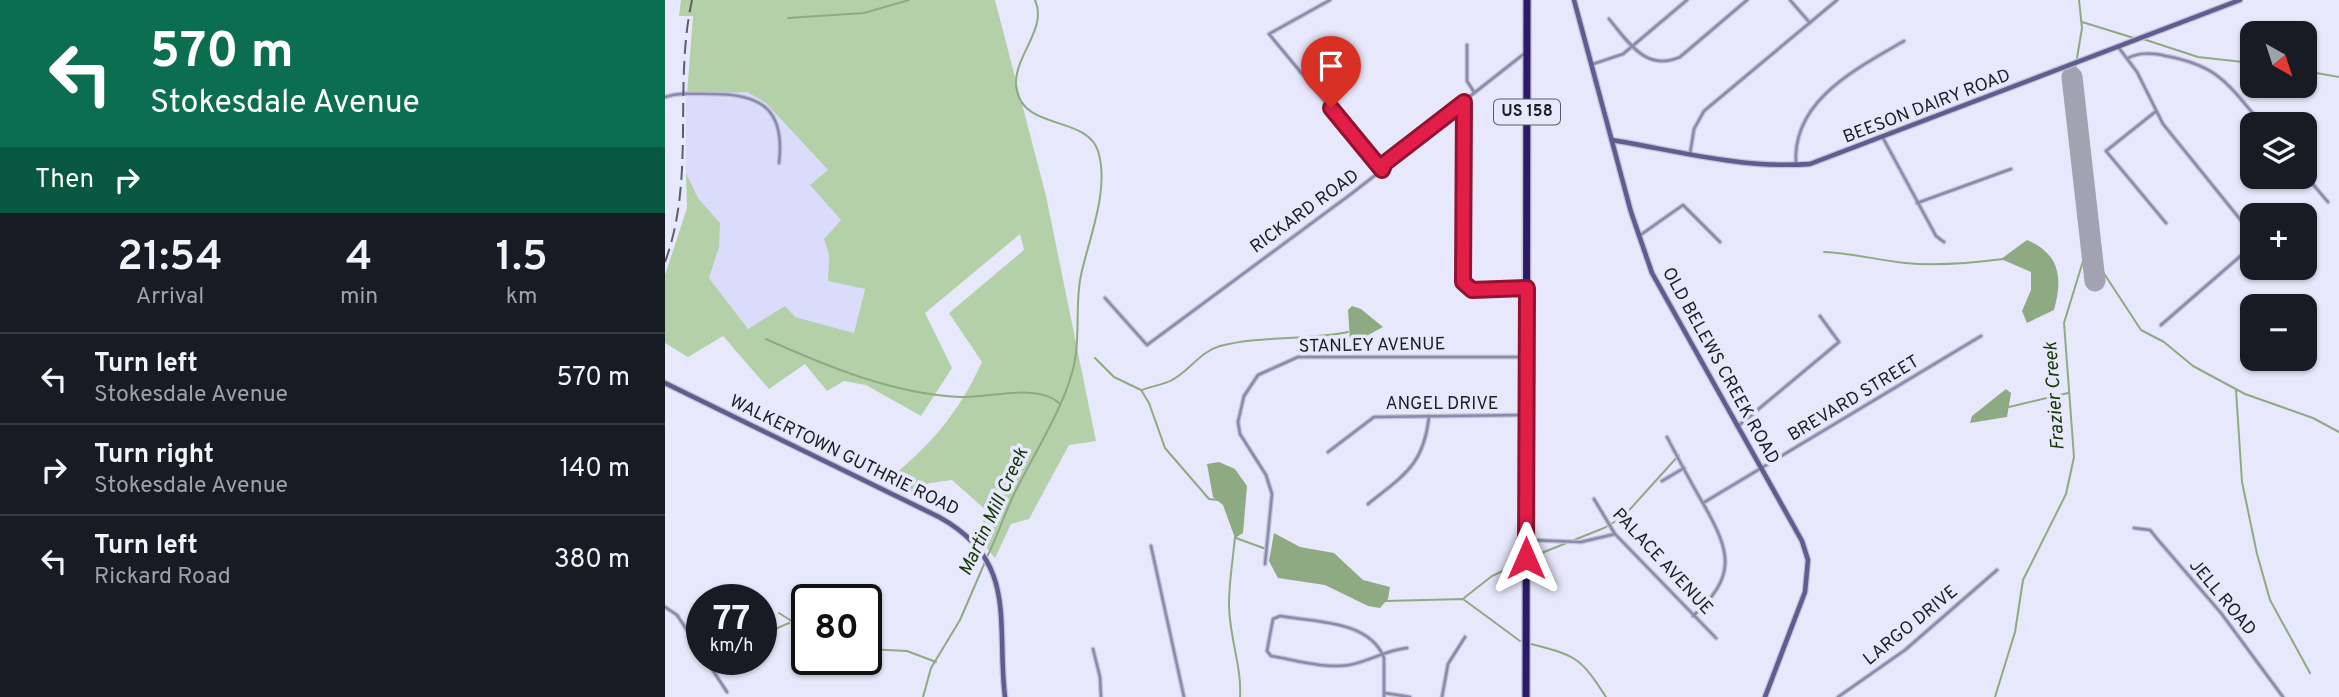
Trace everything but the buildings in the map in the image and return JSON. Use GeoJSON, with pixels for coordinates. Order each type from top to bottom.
{"type":"FeatureCollection","features":[{"type":"Feature","properties":{"kind":"highway","name":"US 158"},"geometry":{"type":"LineString","coordinates":[[1525,697],[1527,0]]}},
{"type":"Feature","properties":{"kind":"street"},"geometry":{"type":"LineString","coordinates":[[1330,0],[1269,32],[1382,170]]}},
{"type":"Feature","properties":{"kind":"street","name":"OLD BELEWS CREEK ROAD"},"geometry":{"type":"LineString","coordinates":[[1574,0],[1651,273],[1802,541],[1808,575],[1805,592],[1765,697]]}},
{"type":"Feature","properties":{"kind":"street"},"geometry":{"type":"LineString","coordinates":[[1591,64],[1611,60],[1687,0]]}},
{"type":"Feature","properties":{"kind":"street"},"geometry":{"type":"LineString","coordinates":[[1609,19],[1632,46],[1651,61],[1668,62],[1681,57],[1747,0]]}},
{"type":"Feature","properties":{"kind":"street"},"geometry":{"type":"LineString","coordinates":[[1790,0],[1810,23]]}},
{"type":"Feature","properties":{"kind":"street"},"geometry":{"type":"LineString","coordinates":[[1690,154],[1694,129],[1704,111],[1837,0]]}},
{"type":"Feature","properties":{"kind":"street","name":"BEESON DAIRY ROAD"},"geometry":{"type":"LineString","coordinates":[[1612,139],[1739,163],[1796,165],[1833,158],[2240,0]]}},
{"type":"Feature","properties":{"kind":"street"},"geometry":{"type":"LineString","coordinates":[[1796,165],[1798,132],[1815,104],[1861,66],[1904,41]]}},
{"type":"Feature","properties":{"kind":"street"},"geometry":{"type":"LineString","coordinates":[[1467,46],[1467,81],[1474,93]]}},
{"type":"Feature","properties":{"kind":"street"},"geometry":{"type":"LineString","coordinates":[[2119,48],[2128,58],[2155,112],[2240,219]]}},
{"type":"Feature","properties":{"kind":"street","name":"RICKARD ROAD"},"geometry":{"type":"LineString","coordinates":[[1105,298],[1147,345],[1382,170],[1385,163],[1527,51]]}},
{"type":"Feature","properties":{"kind":"street"},"geometry":{"type":"LineString","coordinates":[[2128,58],[2137,54],[2153,54],[2207,66],[2251,112]]}},
{"type":"Feature","properties":{"kind":"street"},"geometry":{"type":"LineString","coordinates":[[665,97],[683,93],[745,94],[753,98],[778,126],[781,137],[779,163]]}},
{"type":"Feature","properties":{"kind":"street"},"geometry":{"type":"LineString","coordinates":[[1464,102],[1463,282],[1472,290],[1527,288]]}},
{"type":"Feature","properties":{"kind":"street"},"geometry":{"type":"LineString","coordinates":[[2155,112],[2106,151],[2166,223]]}},
{"type":"Feature","properties":{"kind":"street"},"geometry":{"type":"LineString","coordinates":[[1883,138],[1935,236],[1944,242]]}},
{"type":"Feature","properties":{"kind":"street"},"geometry":{"type":"LineString","coordinates":[[1917,203],[2011,169]]}},
{"type":"Feature","properties":{"kind":"street"},"geometry":{"type":"LineString","coordinates":[[2317,189],[2328,202]]}},
{"type":"Feature","properties":{"kind":"street"},"geometry":{"type":"LineString","coordinates":[[1639,236],[1683,205],[1720,242]]}},
{"type":"Feature","properties":{"kind":"street"},"geometry":{"type":"LineString","coordinates":[[2161,325],[2240,256]]}},
{"type":"Feature","properties":{"kind":"street"},"geometry":{"type":"LineString","coordinates":[[1737,427],[1839,342],[1820,316]]}},
{"type":"Feature","properties":{"kind":"street","name":"BREVARD STREET"},"geometry":{"type":"LineString","coordinates":[[1703,503],[1981,336]]}},
{"type":"Feature","properties":{"kind":"street","name":"STANLEY AVENUE"},"geometry":{"type":"LineString","coordinates":[[1265,564],[1272,494],[1266,475],[1240,434],[1238,422],[1244,396],[1258,375],[1288,360],[1314,356],[1527,357]]}},
{"type":"Feature","properties":{"kind":"street","name":"WALKERTOWN GUTHRIE ROAD"},"geometry":{"type":"LineString","coordinates":[[665,383],[968,534],[987,558],[999,587],[1005,697]]}},
{"type":"Feature","properties":{"kind":"street","name":"ANGEL DRIVE"},"geometry":{"type":"LineString","coordinates":[[1328,452],[1374,417],[1527,415]]}},
{"type":"Feature","properties":{"kind":"street"},"geometry":{"type":"LineString","coordinates":[[1368,504],[1417,461],[1425,446],[1429,416]]}},
{"type":"Feature","properties":{"kind":"street"},"geometry":{"type":"LineString","coordinates":[[1667,437],[1721,536],[1726,564],[1719,589],[1693,615]]}},
{"type":"Feature","properties":{"kind":"street"},"geometry":{"type":"LineString","coordinates":[[1662,481],[1684,468]]}},
{"type":"Feature","properties":{"kind":"street","name":"PALACE AVENUE"},"geometry":{"type":"LineString","coordinates":[[1594,499],[1615,534],[1716,638]]}},
{"type":"Feature","properties":{"kind":"street","name":"JELL ROAD"},"geometry":{"type":"LineString","coordinates":[[2134,528],[2150,530],[2221,613],[2283,697]]}},
{"type":"Feature","properties":{"kind":"street"},"geometry":{"type":"LineString","coordinates":[[1526,539],[1581,541],[1615,534]]}},
{"type":"Feature","properties":{"kind":"street"},"geometry":{"type":"LineString","coordinates":[[1151,547],[1184,697]]}},
{"type":"Feature","properties":{"kind":"street","name":"LARGO DRIVE"},"geometry":{"type":"LineString","coordinates":[[1838,697],[1905,650],[1997,570]]}},
{"type":"Feature","properties":{"kind":"street"},"geometry":{"type":"LineString","coordinates":[[665,607],[677,615],[686,629]]}},
{"type":"Feature","properties":{"kind":"street"},"geometry":{"type":"LineString","coordinates":[[1407,648],[1383,653],[1346,666],[1280,657],[1267,651],[1273,619],[1280,616],[1357,630],[1373,639],[1383,653],[1384,695],[1410,697]]}},
{"type":"Feature","properties":{"kind":"street"},"geometry":{"type":"LineString","coordinates":[[1442,697],[1448,664],[1465,637]]}},
{"type":"Feature","properties":{"kind":"street"},"geometry":{"type":"LineString","coordinates":[[1093,649],[1100,677],[1101,697]]}},
{"type":"Feature","properties":{"kind":"street"},"geometry":{"type":"LineString","coordinates":[[716,675],[727,692]]}},
{"type":"Feature","properties":{"kind":"shaded area"},"geometry":{"type":"Polygon","coordinates":[[[681,0],[995,0],[1046,196],[1096,441],[1069,445],[1029,519],[1011,524],[995,558],[976,535],[988,512],[952,480],[930,483],[904,495],[884,483],[941,429],[972,381],[982,362],[949,313],[1024,250],[1020,234],[925,313],[952,368],[921,416],[866,385],[844,381],[827,391],[805,364],[769,389],[723,336],[688,357],[665,343],[665,275],[687,208],[686,173],[698,198],[720,223],[719,247],[709,278],[748,329],[785,306],[795,317],[854,333],[865,289],[828,281],[829,255],[824,239],[841,220],[810,185],[828,170],[766,103],[747,92],[687,94],[693,16],[679,16],[681,0]]]}},
{"type":"Feature","properties":{"kind":"shaded area"},"geometry":{"type":"Polygon","coordinates":[[[686,90],[747,91],[766,103],[828,170],[841,220],[824,239],[829,255],[828,281],[865,288],[854,333],[795,317],[748,329],[709,278],[719,247],[720,223],[698,198],[686,173],[686,90]]]}},
{"type":"Feature","properties":{"kind":"shaded area"},"geometry":{"type":"Polygon","coordinates":[[[2027,240],[2046,252],[2052,260],[2058,277],[2058,288],[2054,310],[2027,323],[2022,311],[2031,290],[2031,272],[2001,259],[2027,240]]]}},
{"type":"Feature","properties":{"kind":"shaded area"},"geometry":{"type":"Polygon","coordinates":[[[1352,306],[1361,309],[1383,327],[1357,341],[1350,340],[1348,310],[1352,306]]]}},
{"type":"Feature","properties":{"kind":"shaded area"},"geometry":{"type":"Polygon","coordinates":[[[2006,389],[2011,393],[2007,417],[1970,423],[1972,416],[2006,389]]]}},
{"type":"Feature","properties":{"kind":"shaded area"},"geometry":{"type":"Polygon","coordinates":[[[1219,462],[1235,469],[1247,486],[1243,533],[1235,538],[1223,505],[1213,497],[1207,464],[1219,462]]]}},
{"type":"Feature","properties":{"kind":"shaded area"},"geometry":{"type":"Polygon","coordinates":[[[1274,533],[1300,547],[1334,553],[1363,580],[1390,587],[1388,599],[1380,608],[1368,606],[1325,585],[1278,578],[1269,561],[1274,533]]]}},
{"type":"Feature","properties":{"kind":"waterway"},"geometry":{"type":"LineString","coordinates":[[788,18],[864,13],[909,0]]}},
{"type":"Feature","properties":{"kind":"waterway"},"geometry":{"type":"LineString","coordinates":[[987,557],[1071,376],[1076,349],[1079,286],[1102,181],[1098,151],[1092,140],[1082,132],[1031,112],[1022,103],[1017,91],[1018,68],[1037,23],[1035,0]]}},
{"type":"Feature","properties":{"kind":"waterway","name":"Frazier Creek"},"geometry":{"type":"LineString","coordinates":[[1995,697],[2015,632],[2023,580],[2066,494],[2074,457],[2064,323],[2087,248],[2090,224],[2086,159],[2071,94],[2082,28],[2079,0]]}},
{"type":"Feature","properties":{"kind":"waterway"},"geometry":{"type":"LineString","coordinates":[[2082,22],[2134,38]]}},
{"type":"Feature","properties":{"kind":"waterway"},"geometry":{"type":"LineString","coordinates":[[2143,39],[2198,57],[2240,62]]}},
{"type":"Feature","properties":{"kind":"waterway"},"geometry":{"type":"LineString","coordinates":[[2317,73],[2339,77]]}},
{"type":"Feature","properties":{"kind":"waterway"},"geometry":{"type":"LineString","coordinates":[[2088,249],[2141,330],[2164,342],[2193,366],[2245,394],[2313,418],[2339,432]]}},
{"type":"Feature","properties":{"kind":"waterway"},"geometry":{"type":"LineString","coordinates":[[1824,252],[1917,264],[1954,264],[2003,259]]}},
{"type":"Feature","properties":{"kind":"waterway"},"geometry":{"type":"LineString","coordinates":[[1142,390],[1172,380],[1206,353],[1220,346],[1252,340],[1348,332]]}},
{"type":"Feature","properties":{"kind":"waterway"},"geometry":{"type":"LineString","coordinates":[[766,339],[860,377],[910,390],[960,397],[1039,394],[1059,403]]}},
{"type":"Feature","properties":{"kind":"waterway"},"geometry":{"type":"LineString","coordinates":[[1095,358],[1114,377],[1141,390],[1149,403],[1165,448],[1209,499],[1219,500]]}},
{"type":"Feature","properties":{"kind":"waterway"},"geometry":{"type":"LineString","coordinates":[[2236,390],[2242,482],[2257,554],[2270,600],[2310,673]]}},
{"type":"Feature","properties":{"kind":"waterway"},"geometry":{"type":"LineString","coordinates":[[2009,407],[2068,393]]}},
{"type":"Feature","properties":{"kind":"waterway"},"geometry":{"type":"LineString","coordinates":[[1529,558],[1604,528],[1623,517],[1679,455]]}},
{"type":"Feature","properties":{"kind":"waterway"},"geometry":{"type":"LineString","coordinates":[[1235,537],[1229,604],[1240,697]]}},
{"type":"Feature","properties":{"kind":"waterway"},"geometry":{"type":"LineString","coordinates":[[1236,538],[1266,549]]}},
{"type":"Feature","properties":{"kind":"waterway"},"geometry":{"type":"LineString","coordinates":[[1464,598],[1492,576],[1524,561]]}},
{"type":"Feature","properties":{"kind":"waterway","name":"Martin Mill Creek"},"geometry":{"type":"LineString","coordinates":[[923,697],[931,668],[960,620],[985,562]]}},
{"type":"Feature","properties":{"kind":"waterway"},"geometry":{"type":"LineString","coordinates":[[1386,601],[1463,599],[1520,641]]}},
{"type":"Feature","properties":{"kind":"waterway"},"geometry":{"type":"LineString","coordinates":[[779,613],[791,621]]}},
{"type":"Feature","properties":{"kind":"waterway"},"geometry":{"type":"LineString","coordinates":[[777,628],[789,623]]}},
{"type":"Feature","properties":{"kind":"waterway"},"geometry":{"type":"LineString","coordinates":[[1531,644],[1558,651],[1576,660],[1606,697]]}},
{"type":"Feature","properties":{"kind":"waterway"},"geometry":{"type":"LineString","coordinates":[[882,650],[907,651],[936,662]]}},
{"type":"Feature","properties":{"kind":"runway"},"geometry":{"type":"LineString","coordinates":[[2072,77],[2095,281]]}},
{"type":"Feature","properties":{"kind":"railway"},"geometry":{"type":"LineString","coordinates":[[665,262],[680,198],[684,66],[692,0]]}},
{"type":"Feature","properties":{"kind":"route"},"geometry":{"type":"LineString","coordinates":[[1331,108],[1382,170],[1385,163],[1464,102],[1464,286],[1480,291],[1527,288],[1526,558]]}}]}
